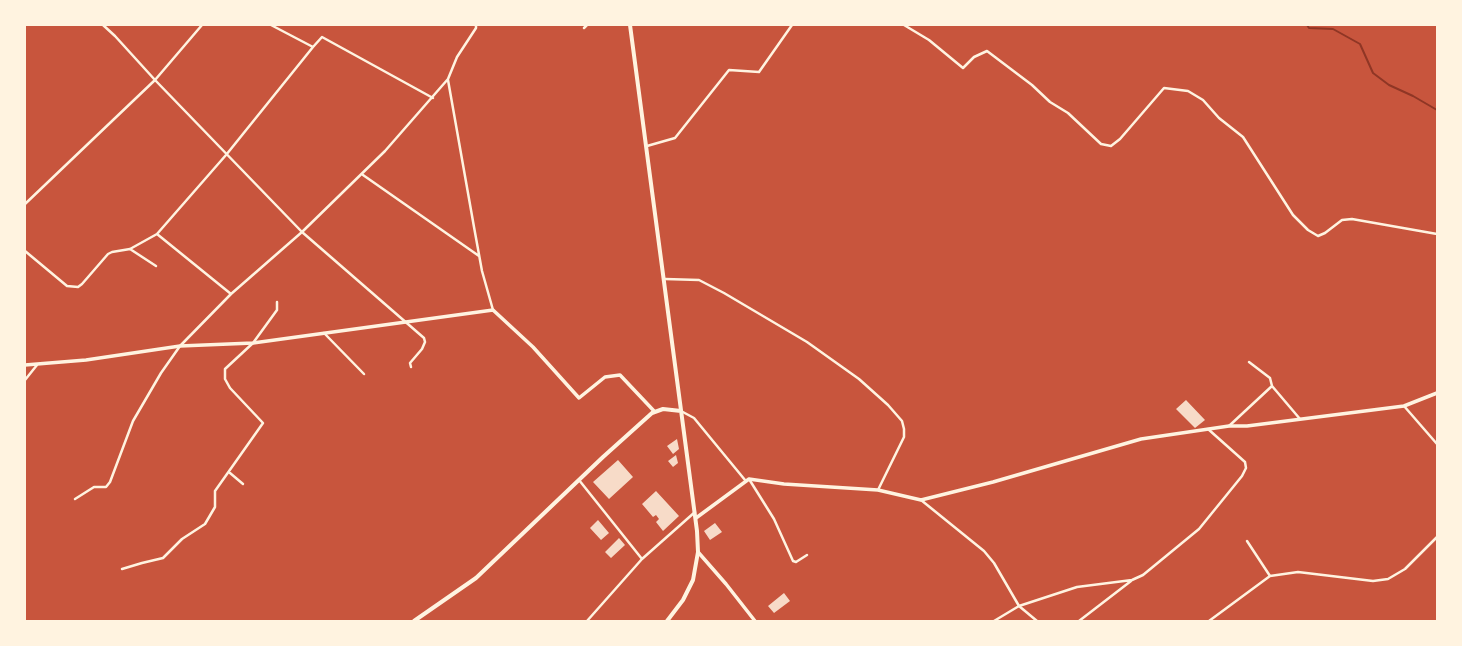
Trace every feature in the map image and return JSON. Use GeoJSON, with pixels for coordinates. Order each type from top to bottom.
{"type":"FeatureCollection","features":[{"type":"Feature","properties":{"kind":"main road"},"geometry":{"type":"LineString","coordinates":[[630,25],[696,518],[698,552],[693,580],[684,600],[667,621]]}},
{"type":"Feature","properties":{"kind":"main road"},"geometry":{"type":"LineString","coordinates":[[414,621],[476,578],[603,456],[654,412],[663,410],[681,411]]}},
{"type":"Feature","properties":{"kind":"street"},"geometry":{"type":"LineString","coordinates":[[103,25],[226,155],[302,232],[404,323],[424,338],[426,342],[422,349],[410,362],[411,367]]}},
{"type":"Feature","properties":{"kind":"street"},"geometry":{"type":"LineString","coordinates":[[25,204],[155,80],[202,25]]}},
{"type":"Feature","properties":{"kind":"street"},"geometry":{"type":"LineString","coordinates":[[271,25],[313,47]]}},
{"type":"Feature","properties":{"kind":"street"},"geometry":{"type":"LineString","coordinates":[[76,499],[94,487],[106,487],[110,482],[133,421],[161,373],[180,346],[231,294],[302,232],[363,175],[433,98],[448,79],[457,57],[476,28],[476,25]]}},
{"type":"Feature","properties":{"kind":"street"},"geometry":{"type":"LineString","coordinates":[[584,28],[587,25]]}},
{"type":"Feature","properties":{"kind":"street"},"geometry":{"type":"LineString","coordinates":[[647,146],[676,138],[729,70],[759,72],[792,25]]}},
{"type":"Feature","properties":{"kind":"street"},"geometry":{"type":"LineString","coordinates":[[904,25],[929,40],[963,68],[974,57],[987,51],[1032,85],[1050,102],[1068,113],[1101,144],[1112,146],[1120,139],[1164,88],[1188,91],[1203,100],[1219,118],[1243,136],[1293,215],[1308,230],[1318,236],[1326,233],[1342,220],[1352,219],[1437,234]]}},
{"type":"Feature","properties":{"kind":"street"},"geometry":{"type":"LineString","coordinates":[[25,251],[67,286],[74,287],[82,284],[108,254],[130,249],[157,234],[226,155],[322,37],[433,98]]}},
{"type":"Feature","properties":{"kind":"street"},"geometry":{"type":"LineString","coordinates":[[448,79],[479,256],[493,310],[533,347],[579,398],[605,377],[620,375],[654,412]]}},
{"type":"Feature","properties":{"kind":"street"},"geometry":{"type":"LineString","coordinates":[[363,175],[479,256]]}},
{"type":"Feature","properties":{"kind":"street"},"geometry":{"type":"LineString","coordinates":[[157,234],[231,294]]}},
{"type":"Feature","properties":{"kind":"street"},"geometry":{"type":"LineString","coordinates":[[130,249],[156,266]]}},
{"type":"Feature","properties":{"kind":"street"},"geometry":{"type":"LineString","coordinates":[[665,279],[698,280],[724,293],[807,342],[859,379],[888,405],[902,421],[904,438],[878,490]]}},
{"type":"Feature","properties":{"kind":"street"},"geometry":{"type":"LineString","coordinates":[[122,569],[142,562],[164,558],[182,539],[205,524],[215,507],[215,491],[230,473],[263,423],[230,388],[225,379],[225,370],[253,343],[277,310],[277,302]]}},
{"type":"Feature","properties":{"kind":"street"},"geometry":{"type":"LineString","coordinates":[[25,365],[86,360],[180,346],[253,343],[493,310]]}},
{"type":"Feature","properties":{"kind":"street"},"geometry":{"type":"LineString","coordinates":[[324,334],[364,374]]}},
{"type":"Feature","properties":{"kind":"street"},"geometry":{"type":"LineString","coordinates":[[1249,362],[1270,378],[1272,386],[1300,419]]}},
{"type":"Feature","properties":{"kind":"street"},"geometry":{"type":"LineString","coordinates":[[25,380],[37,364]]}},
{"type":"Feature","properties":{"kind":"street"},"geometry":{"type":"LineString","coordinates":[[1229,426],[1272,386]]}},
{"type":"Feature","properties":{"kind":"street"},"geometry":{"type":"LineString","coordinates":[[921,500],[993,482],[1141,439],[1229,426],[1247,426],[1404,406],[1437,394]]}},
{"type":"Feature","properties":{"kind":"street"},"geometry":{"type":"LineString","coordinates":[[1404,406],[1437,444]]}},
{"type":"Feature","properties":{"kind":"street"},"geometry":{"type":"LineString","coordinates":[[681,411],[694,418],[747,479],[774,519],[793,561],[796,562],[807,555]]}},
{"type":"Feature","properties":{"kind":"street"},"geometry":{"type":"LineString","coordinates":[[1079,621],[1132,580],[1143,575],[1199,529],[1242,476],[1246,468],[1245,462],[1208,429]]}},
{"type":"Feature","properties":{"kind":"street"},"geometry":{"type":"LineString","coordinates":[[230,473],[243,484]]}},
{"type":"Feature","properties":{"kind":"street"},"geometry":{"type":"LineString","coordinates":[[696,518],[747,479],[784,484],[878,490],[921,500],[984,551],[994,563],[1019,606],[1037,621]]}},
{"type":"Feature","properties":{"kind":"street"},"geometry":{"type":"LineString","coordinates":[[579,480],[642,559]]}},
{"type":"Feature","properties":{"kind":"street"},"geometry":{"type":"LineString","coordinates":[[587,621],[642,559],[695,512]]}},
{"type":"Feature","properties":{"kind":"street"},"geometry":{"type":"LineString","coordinates":[[1209,621],[1270,576],[1298,572],[1373,581],[1388,579],[1404,569],[1437,537]]}},
{"type":"Feature","properties":{"kind":"street"},"geometry":{"type":"LineString","coordinates":[[1247,541],[1270,576]]}},
{"type":"Feature","properties":{"kind":"street"},"geometry":{"type":"LineString","coordinates":[[698,552],[756,621]]}},
{"type":"Feature","properties":{"kind":"street"},"geometry":{"type":"LineString","coordinates":[[994,621],[1019,606],[1077,587],[1132,580]]}},
{"type":"Feature","properties":{"kind":"building"},"geometry":{"type":"Polygon","coordinates":[[[1186,400],[1205,420],[1195,428],[1176,409],[1186,400]]]}},
{"type":"Feature","properties":{"kind":"building"},"geometry":{"type":"Polygon","coordinates":[[[677,439],[679,449],[673,454],[667,446],[677,439]]]}},
{"type":"Feature","properties":{"kind":"building"},"geometry":{"type":"Polygon","coordinates":[[[676,455],[678,463],[673,467],[668,461],[676,455]]]}},
{"type":"Feature","properties":{"kind":"building"},"geometry":{"type":"Polygon","coordinates":[[[618,460],[633,477],[609,499],[593,482],[618,460]]]}},
{"type":"Feature","properties":{"kind":"building"},"geometry":{"type":"Polygon","coordinates":[[[656,491],[679,516],[663,531],[656,522],[659,519],[656,515],[653,517],[642,504],[656,491]]]}},
{"type":"Feature","properties":{"kind":"building"},"geometry":{"type":"Polygon","coordinates":[[[598,520],[609,533],[601,540],[590,528],[598,520]]]}},
{"type":"Feature","properties":{"kind":"building"},"geometry":{"type":"Polygon","coordinates":[[[715,523],[722,532],[710,540],[704,531],[715,523]]]}},
{"type":"Feature","properties":{"kind":"building"},"geometry":{"type":"Polygon","coordinates":[[[619,538],[625,545],[611,558],[605,552],[619,538]]]}},
{"type":"Feature","properties":{"kind":"building"},"geometry":{"type":"Polygon","coordinates":[[[784,593],[790,601],[774,613],[768,606],[784,593]]]}},
{"type":"Feature","properties":{"kind":"waterway"},"geometry":{"type":"LineString","coordinates":[[1307,25],[1309,28],[1333,29],[1360,44],[1373,73],[1389,85],[1413,96],[1437,110]]}}]}
